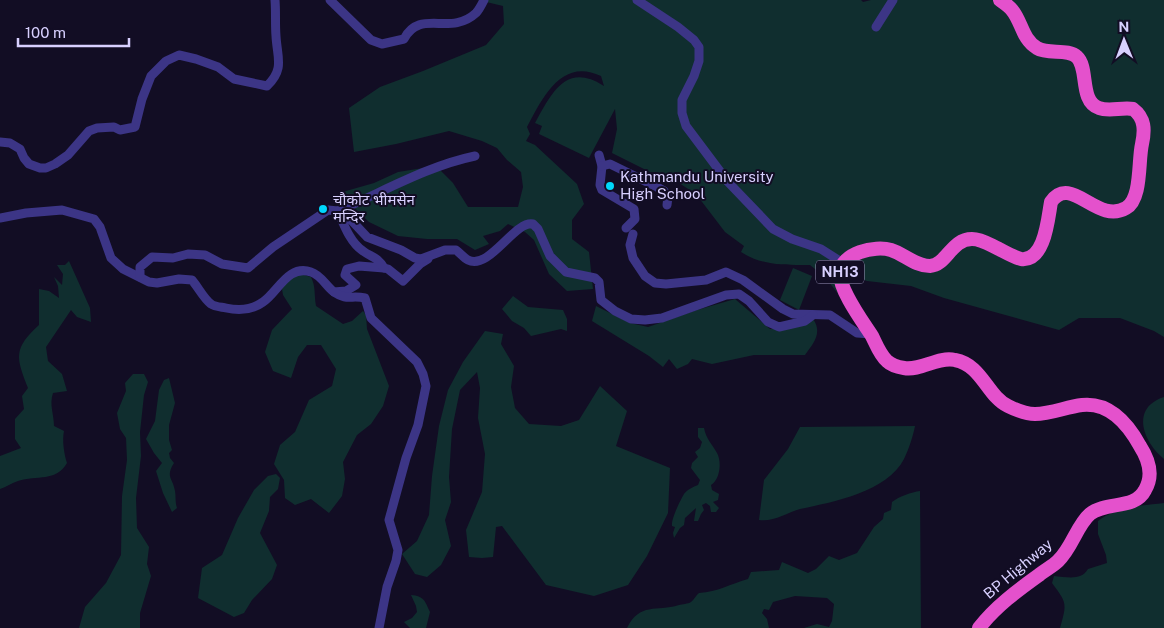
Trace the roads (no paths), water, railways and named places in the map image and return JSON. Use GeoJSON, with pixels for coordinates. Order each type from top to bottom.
{"type":"FeatureCollection","features":[{"type":"Feature","properties":{"kind":"highway","name":"NH13"},"geometry":{"type":"LineString","coordinates":[[843,263],[858,253],[883,248],[892,250],[910,260],[932,266],[938,264],[959,241],[975,239],[982,240],[1020,259],[1028,258],[1036,253],[1043,244],[1051,202],[1055,196],[1071,193],[1104,211],[1117,212],[1128,208],[1134,201],[1144,130],[1142,118],[1133,110],[1104,110],[1093,105],[1088,96],[1082,65],[1077,56],[1070,53],[1044,51],[1032,45],[1027,41],[1012,10],[1000,0]]}},
{"type":"Feature","properties":{"kind":"highway","name":"BP Highway"},"geometry":{"type":"LineString","coordinates":[[843,263],[840,275],[842,284],[862,322],[886,360],[893,365],[907,368],[955,360],[976,370],[1004,404],[1019,411],[1035,414],[1050,413],[1083,405],[1094,405],[1110,410],[1132,431],[1150,466],[1148,482],[1142,496],[1131,502],[1098,509],[1091,513],[1084,520],[1061,558],[993,611],[978,628]]}},
{"type":"Feature","properties":{"kind":"street"},"geometry":{"type":"LineString","coordinates":[[0,142],[20,149],[29,164],[46,168],[68,155],[89,131],[97,128],[114,127],[120,130],[135,127],[142,99],[151,76],[166,61],[179,56],[196,59],[218,67],[234,79],[267,86],[274,80],[280,63],[276,37],[275,0]]}},
{"type":"Feature","properties":{"kind":"street"},"geometry":{"type":"LineString","coordinates":[[330,0],[371,40],[382,44],[404,39],[408,31],[416,25],[427,23],[451,24],[467,19],[477,12],[484,0]]}},
{"type":"Feature","properties":{"kind":"street"},"geometry":{"type":"LineString","coordinates":[[637,0],[678,27],[694,40],[699,47],[699,61],[682,100],[682,113],[686,126],[728,182],[773,229],[821,249],[843,263]]}},
{"type":"Feature","properties":{"kind":"street"},"geometry":{"type":"LineString","coordinates":[[876,27],[893,0]]}},
{"type":"Feature","properties":{"kind":"street"},"geometry":{"type":"LineString","coordinates":[[599,155],[602,166],[600,185],[602,190],[634,209],[635,219],[629,231],[633,258],[645,276],[655,283],[666,284],[706,280],[726,272],[743,280],[793,314],[830,315],[857,333],[871,334]]}},
{"type":"Feature","properties":{"kind":"street"},"geometry":{"type":"LineString","coordinates":[[338,211],[408,179],[456,160],[475,156]]}},
{"type":"Feature","properties":{"kind":"street"},"geometry":{"type":"LineString","coordinates":[[602,166],[610,164],[664,191],[668,196],[666,205]]}},
{"type":"Feature","properties":{"kind":"street"},"geometry":{"type":"LineString","coordinates":[[0,218],[26,213],[62,210],[94,219],[100,227],[111,258],[123,269],[157,284],[179,279],[192,280],[211,304],[234,310],[250,309],[264,302],[282,281],[298,270],[318,275],[326,287],[342,297],[357,296],[365,298],[371,318],[417,362],[426,386],[418,425],[406,458],[388,520],[398,550],[387,586],[380,628]]}},
{"type":"Feature","properties":{"kind":"street"},"geometry":{"type":"LineString","coordinates":[[140,277],[140,267],[152,257],[173,258],[188,254],[205,255],[222,264],[248,268],[273,247],[328,210],[338,211],[352,221],[367,237],[402,250],[414,258],[421,259],[439,252],[456,250],[466,259],[471,261],[478,260],[497,250],[519,228],[533,224],[538,229],[550,256],[566,272],[595,278],[599,282],[601,300],[631,320],[662,318],[726,294],[739,294],[768,322],[779,327],[805,321],[813,315]]}},
{"type":"Feature","properties":{"kind":"street"},"geometry":{"type":"LineString","coordinates":[[338,211],[347,232],[356,244],[364,252],[371,254],[384,268]]}},
{"type":"Feature","properties":{"kind":"street"},"geometry":{"type":"LineString","coordinates":[[334,292],[346,291],[356,285],[345,275],[347,269],[359,266],[384,268],[403,281],[420,264],[439,252]]}},
{"type":"Feature","properties":{"kind":"place","name":"Kathmandu University High School"},"geometry":{"type":"Point","coordinates":[610,186]}},
{"type":"Feature","properties":{"kind":"place","name":"चौकोट भीमसेन मन्दिर"},"geometry":{"type":"Point","coordinates":[323,209]}}]}
